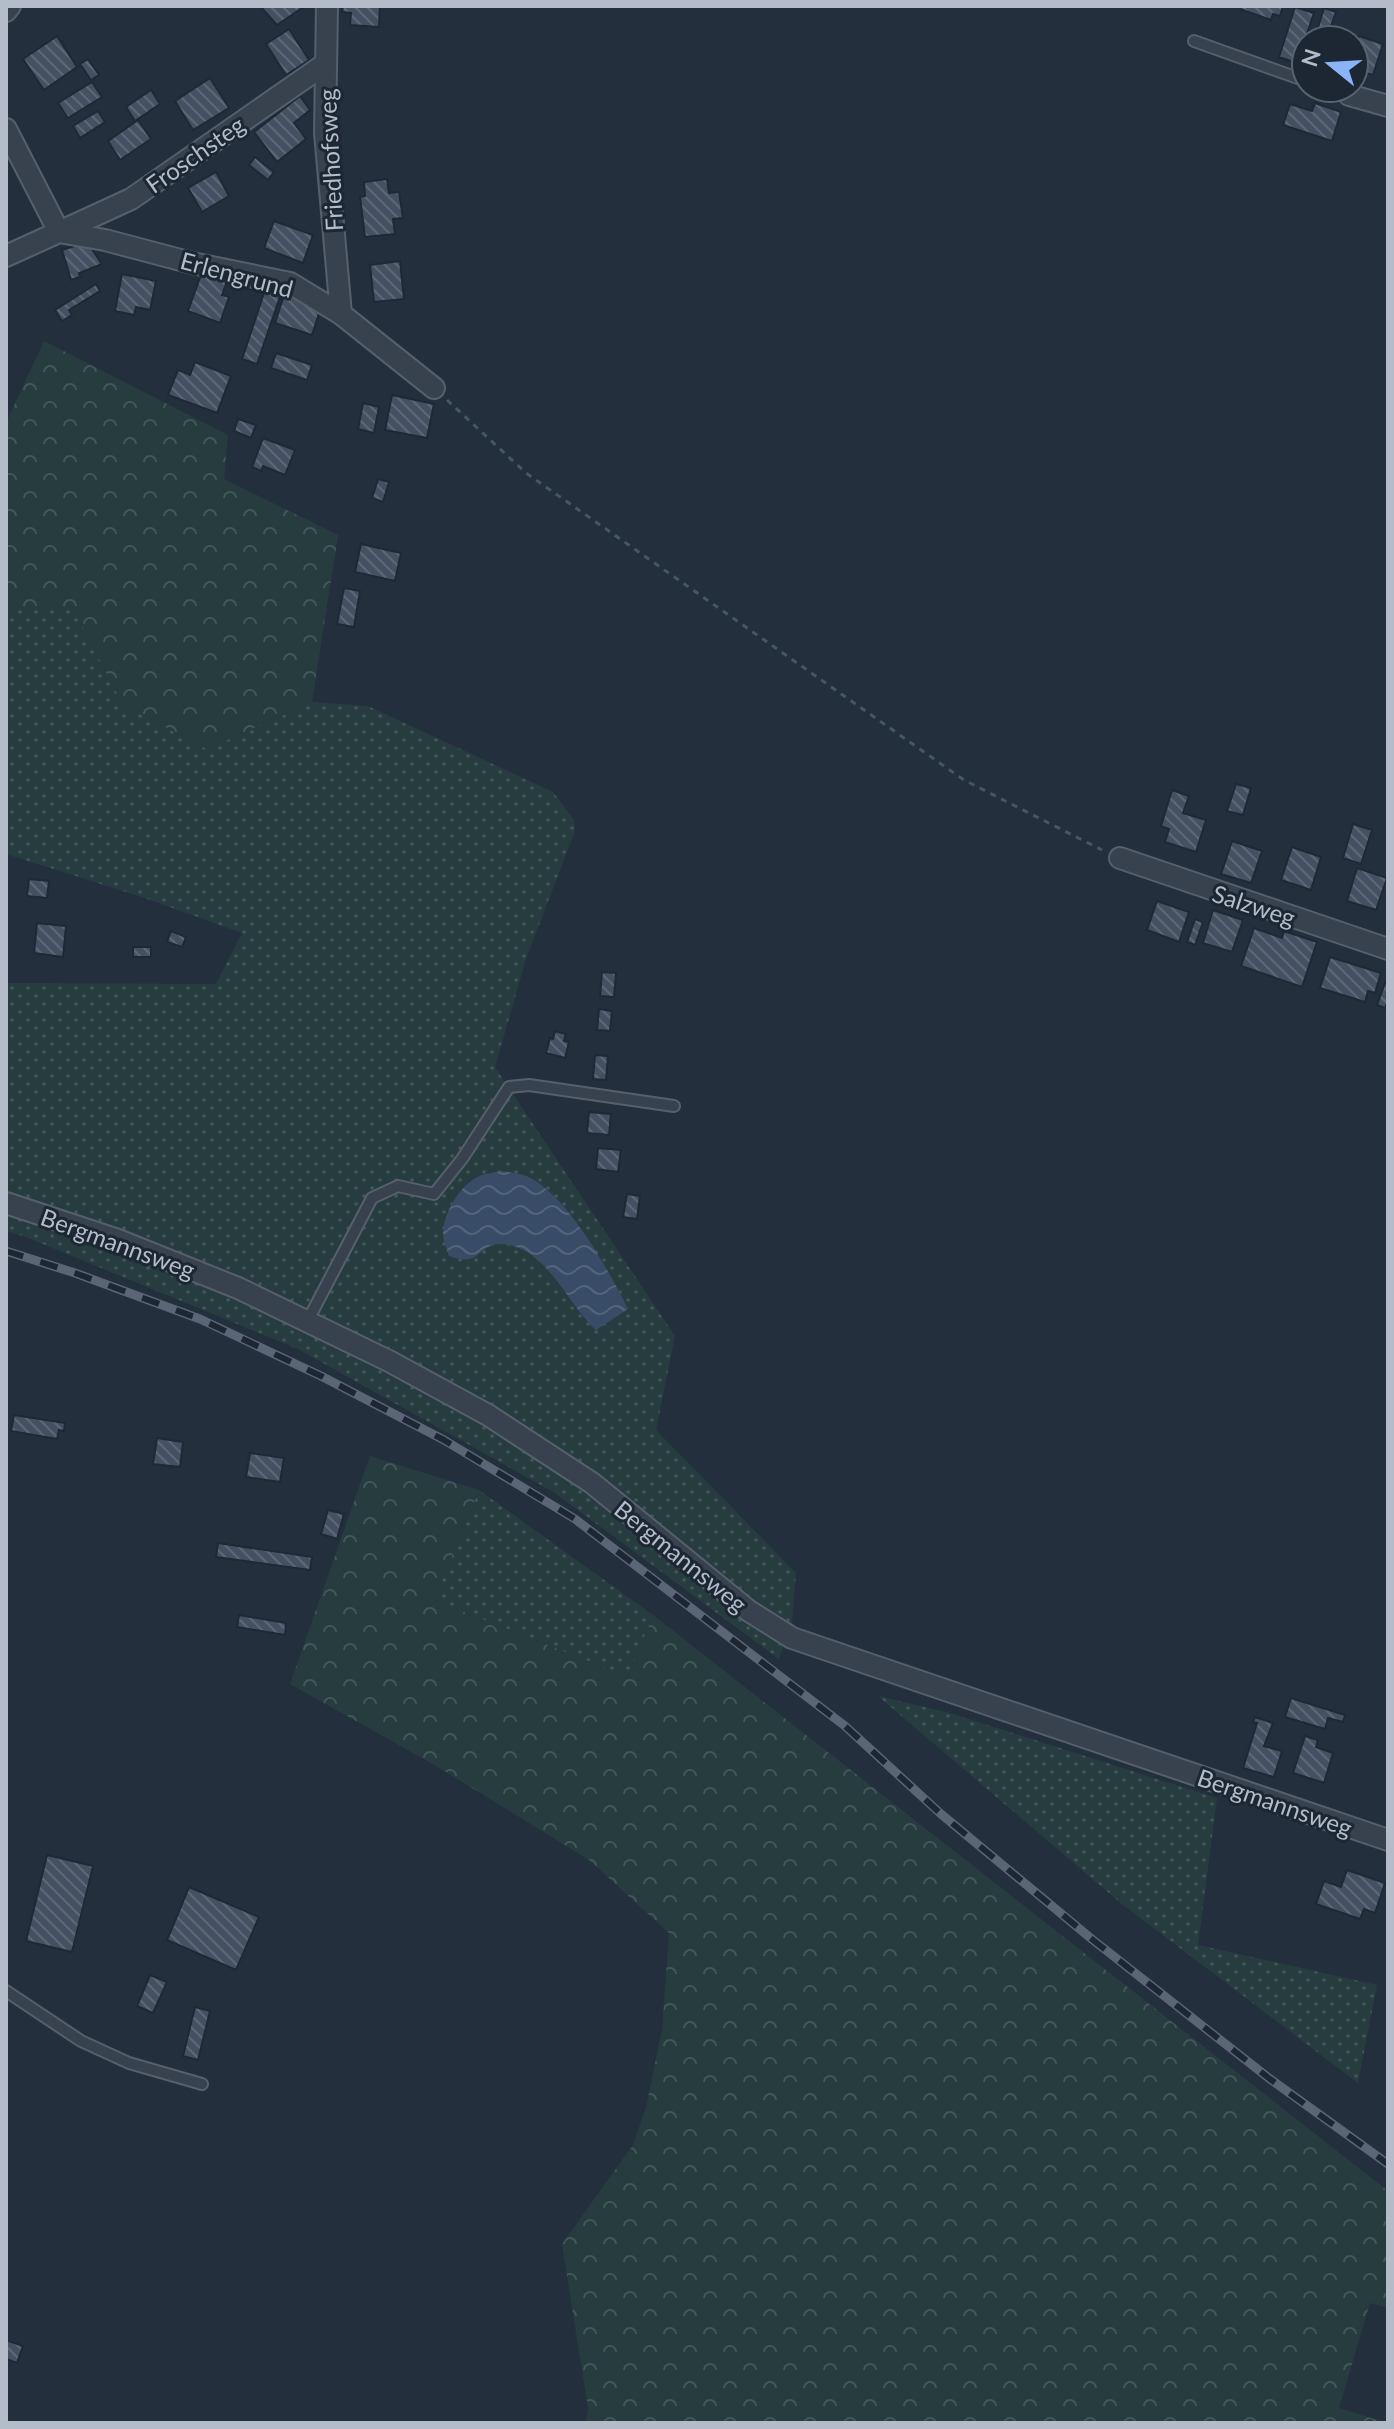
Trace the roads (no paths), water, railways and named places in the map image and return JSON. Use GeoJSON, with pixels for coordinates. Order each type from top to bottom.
{"type":"FeatureCollection","features":[{"type":"Feature","properties":{"kind":"street"},"geometry":{"type":"LineString","coordinates":[[6,11],[10,6]]}},
{"type":"Feature","properties":{"kind":"street","name":"Friedhofsweg"},"geometry":{"type":"LineString","coordinates":[[327,6],[325,133],[341,314]]}},
{"type":"Feature","properties":{"kind":"street","name":"Froschsteg"},"geometry":{"type":"LineString","coordinates":[[59,232],[131,199],[325,64]]}},
{"type":"Feature","properties":{"kind":"street"},"geometry":{"type":"LineString","coordinates":[[6,129],[59,232],[6,256]]}},
{"type":"Feature","properties":{"kind":"street","name":"Erlengrund"},"geometry":{"type":"LineString","coordinates":[[59,232],[290,283],[341,314],[434,388]]}},
{"type":"Feature","properties":{"kind":"street","name":"Salzweg"},"geometry":{"type":"LineString","coordinates":[[1120,858],[1388,949]]}},
{"type":"Feature","properties":{"kind":"street","name":"Bergmannsweg"},"geometry":{"type":"LineString","coordinates":[[6,1203],[118,1240],[238,1288],[389,1361],[488,1415],[592,1483],[749,1611],[792,1638],[1388,1840]]}},
{"type":"Feature","properties":{"kind":"lane"},"geometry":{"type":"LineString","coordinates":[[1194,41],[1290,75]]}},
{"type":"Feature","properties":{"kind":"lane"},"geometry":{"type":"LineString","coordinates":[[307,1322],[372,1198],[398,1186],[434,1194],[462,1159],[509,1087],[529,1085],[674,1106]]}},
{"type":"Feature","properties":{"kind":"lane"},"geometry":{"type":"LineString","coordinates":[[6,1991],[81,2041],[129,2063],[202,2084]]}},
{"type":"Feature","properties":{"kind":"water"},"geometry":{"type":"Polygon","coordinates":[[[502,1171],[533,1179],[564,1207],[600,1258],[628,1309],[596,1330],[543,1264],[530,1254],[500,1244],[467,1259],[449,1256],[443,1231],[447,1214],[456,1198],[475,1179],[502,1171]]]}},
{"type":"Feature","properties":{"kind":"railway"},"geometry":{"type":"LineString","coordinates":[[6,1251],[200,1319],[321,1376],[444,1440],[575,1519],[845,1726],[941,1814],[1093,1940],[1270,2079],[1388,2164]]}}]}
